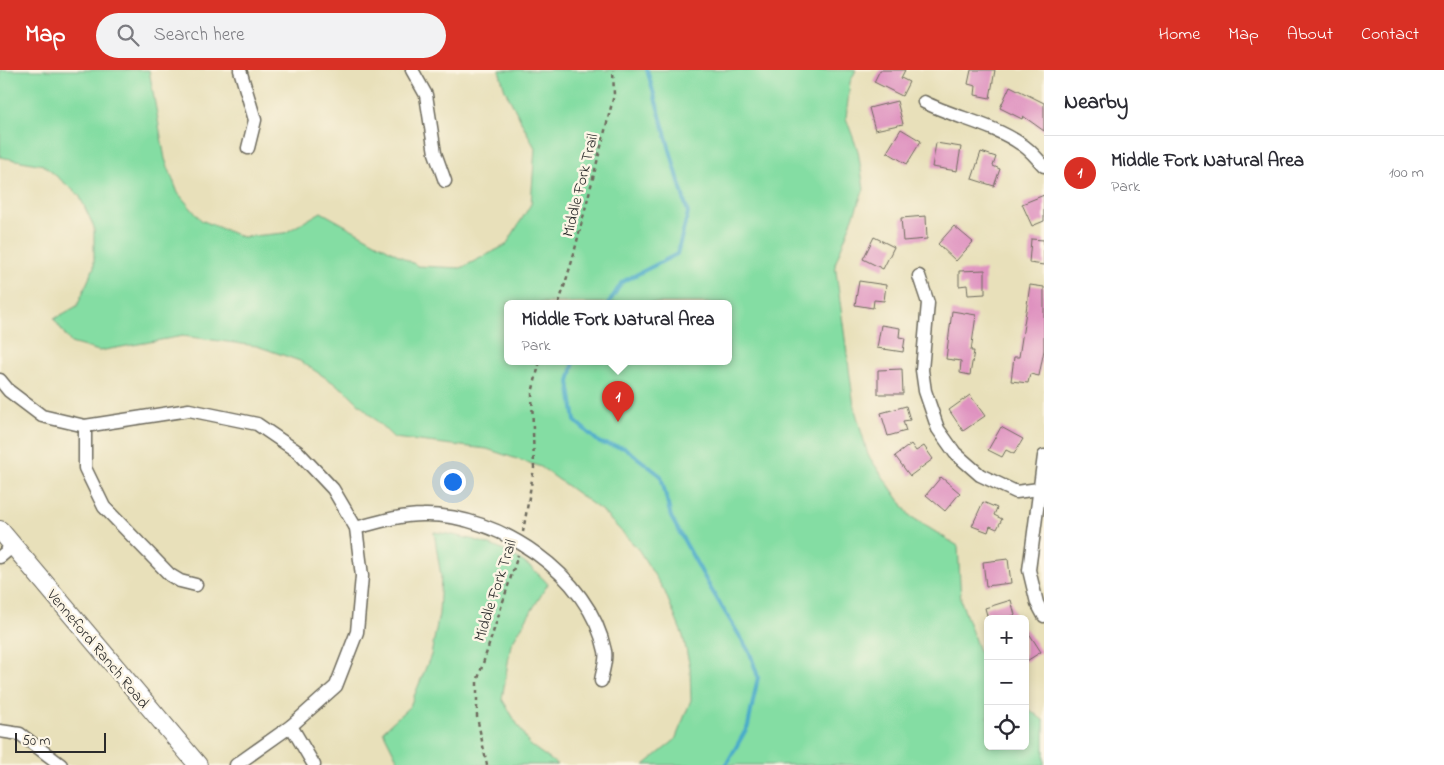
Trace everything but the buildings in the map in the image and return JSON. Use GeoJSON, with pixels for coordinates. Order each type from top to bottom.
{"type":"FeatureCollection","features":[{"type":"Feature","properties":{"kind":"street"},"geometry":{"type":"LineString","coordinates":[[240,70],[255,120],[248,148]]}},
{"type":"Feature","properties":{"kind":"street"},"geometry":{"type":"LineString","coordinates":[[412,70],[426,95],[435,152],[444,181]]}},
{"type":"Feature","properties":{"kind":"street"},"geometry":{"type":"LineString","coordinates":[[924,102],[947,114],[995,129],[1023,145],[1044,166]]}},
{"type":"Feature","properties":{"kind":"street"},"geometry":{"type":"LineString","coordinates":[[919,276],[928,303],[922,370],[925,392],[938,429],[955,454],[980,475],[1016,492],[1039,489]]}},
{"type":"Feature","properties":{"kind":"street"},"geometry":{"type":"LineString","coordinates":[[0,380],[9,391],[42,416],[84,426],[190,410],[257,424],[298,452],[333,489],[356,528],[362,576],[357,632],[336,686],[292,726],[236,765]]}},
{"type":"Feature","properties":{"kind":"street"},"geometry":{"type":"LineString","coordinates":[[84,426],[85,468],[104,507],[170,575],[180,581],[196,585]]}},
{"type":"Feature","properties":{"kind":"street"},"geometry":{"type":"LineString","coordinates":[[1044,456],[1029,570],[1037,603],[1044,616]]}},
{"type":"Feature","properties":{"kind":"street"},"geometry":{"type":"LineString","coordinates":[[356,528],[395,517],[424,515],[455,518],[490,528],[521,543],[545,561],[570,584],[586,604],[598,627],[606,653],[601,681]]}},
{"type":"Feature","properties":{"kind":"street","name":"Venneford Ranch Road"},"geometry":{"type":"LineString","coordinates":[[0,530],[7,551],[198,765]]}},
{"type":"Feature","properties":{"kind":"street"},"geometry":{"type":"LineString","coordinates":[[292,726],[314,765]]}},
{"type":"Feature","properties":{"kind":"street"},"geometry":{"type":"LineString","coordinates":[[0,731],[20,734],[61,765]]}},
{"type":"Feature","properties":{"kind":"path","name":"Middle Fork Trail"},"geometry":{"type":"LineString","coordinates":[[560,300],[572,261],[614,95],[613,70]]}},
{"type":"Feature","properties":{"kind":"path","name":"Middle Fork Trail"},"geometry":{"type":"LineString","coordinates":[[487,765],[477,717],[477,682],[494,624],[516,564],[521,543],[534,468],[532,393],[539,365]]}},
{"type":"Feature","properties":{"kind":"green space"},"geometry":{"type":"Polygon","coordinates":[[[0,70],[149,70],[165,159],[178,193],[201,220],[242,237],[285,233],[321,212],[418,266],[461,268],[506,245],[531,204],[535,148],[505,90],[499,70],[856,70],[850,82],[846,118],[858,151],[864,189],[835,264],[854,406],[868,455],[910,516],[958,546],[961,601],[980,654],[984,660],[984,750],[1029,750],[1029,709],[1044,721],[1044,765],[644,765],[675,740],[691,700],[690,667],[683,636],[665,592],[638,549],[602,511],[541,467],[487,449],[394,438],[346,391],[300,361],[257,346],[183,336],[99,351],[71,343],[54,319],[77,306],[94,267],[94,227],[79,195],[43,165],[0,157],[0,70]]]}},
{"type":"Feature","properties":{"kind":"green space"},"geometry":{"type":"Polygon","coordinates":[[[434,532],[466,538],[496,547],[524,562],[548,584],[511,644],[502,699],[530,745],[558,765],[400,765],[383,731],[410,706],[431,655],[439,614],[441,576],[434,532]]]}},
{"type":"Feature","properties":{"kind":"waterway"},"geometry":{"type":"LineString","coordinates":[[611,300],[622,282],[677,254],[688,213],[647,70]]}},
{"type":"Feature","properties":{"kind":"waterway"},"geometry":{"type":"LineString","coordinates":[[573,365],[569,382],[575,421],[600,443],[625,448],[661,476],[671,517],[711,589],[750,653],[758,677],[748,726],[726,765]]}},
{"type":"Feature","properties":{"kind":"place","name":"Middle Fork Natural Area"},"geometry":{"type":"Point","coordinates":[618,422]}}]}
